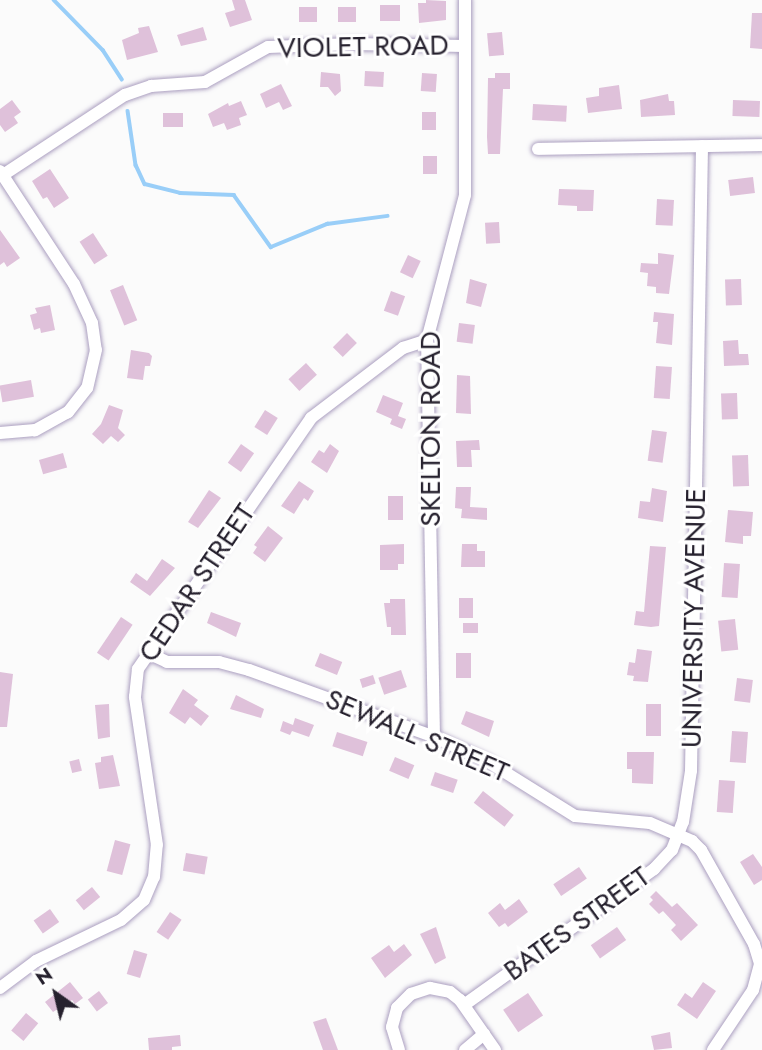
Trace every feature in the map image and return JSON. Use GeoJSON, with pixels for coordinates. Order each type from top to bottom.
{"type":"FeatureCollection","features":[{"type":"Feature","properties":{"kind":"street","name":"SKELTON ROAD"},"geometry":{"type":"LineString","coordinates":[[433,737],[427,340],[465,195],[464,0]]}},
{"type":"Feature","properties":{"kind":"street","name":"VIOLET ROAD"},"geometry":{"type":"LineString","coordinates":[[2,173],[125,95],[151,86],[205,82],[268,47],[353,44],[464,46]]}},
{"type":"Feature","properties":{"kind":"street"},"geometry":{"type":"LineString","coordinates":[[538,149],[762,145]]}},
{"type":"Feature","properties":{"kind":"street","name":"UNIVERSITY AVENUE"},"geometry":{"type":"LineString","coordinates":[[680,834],[691,771],[702,146]]}},
{"type":"Feature","properties":{"kind":"street"},"geometry":{"type":"LineString","coordinates":[[0,433],[35,430],[68,412],[91,379],[96,350],[92,323],[74,284],[2,173]]}},
{"type":"Feature","properties":{"kind":"street","name":"CEDAR STREET"},"geometry":{"type":"LineString","coordinates":[[0,988],[36,961],[121,920],[140,905],[152,884],[157,862],[157,833],[135,689],[136,676],[148,653],[311,418],[400,350],[427,340]]}},
{"type":"Feature","properties":{"kind":"street","name":"SEWALL STREET"},"geometry":{"type":"LineString","coordinates":[[148,653],[167,662],[207,661],[232,664],[433,737],[505,770],[575,816],[643,822],[680,834]]}},
{"type":"Feature","properties":{"kind":"street"},"geometry":{"type":"LineString","coordinates":[[680,834],[701,850],[759,957],[756,984],[713,1050]]}},
{"type":"Feature","properties":{"kind":"street","name":"BATES STREET"},"geometry":{"type":"LineString","coordinates":[[464,1005],[654,869],[672,850],[680,834]]}},
{"type":"Feature","properties":{"kind":"street"},"geometry":{"type":"LineString","coordinates":[[399,1050],[394,1040],[393,1020],[401,1002],[411,994],[430,988],[443,990],[464,1005],[495,1050]]}},
{"type":"Feature","properties":{"kind":"street"},"geometry":{"type":"LineString","coordinates":[[465,1050],[484,1034]]}},
{"type":"Feature","properties":{"kind":"building"},"geometry":{"type":"Polygon","coordinates":[[[232,0],[245,0],[252,20],[230,27],[225,13],[235,10],[232,0]]]}},
{"type":"Feature","properties":{"kind":"building"},"geometry":{"type":"Polygon","coordinates":[[[426,0],[446,1],[446,20],[419,23],[418,3],[426,3],[426,0]]]}},
{"type":"Feature","properties":{"kind":"building"},"geometry":{"type":"Polygon","coordinates":[[[380,5],[400,5],[400,21],[380,21],[380,5]]]}},
{"type":"Feature","properties":{"kind":"building"},"geometry":{"type":"Polygon","coordinates":[[[299,7],[317,7],[317,22],[299,22],[299,7]]]}},
{"type":"Feature","properties":{"kind":"building"},"geometry":{"type":"Polygon","coordinates":[[[338,7],[356,7],[356,22],[338,22],[338,7]]]}},
{"type":"Feature","properties":{"kind":"building"},"geometry":{"type":"Polygon","coordinates":[[[752,13],[762,13],[762,49],[750,48],[752,13]]]}},
{"type":"Feature","properties":{"kind":"building"},"geometry":{"type":"Polygon","coordinates":[[[149,26],[158,52],[127,60],[122,40],[139,33],[138,28],[149,26]]]}},
{"type":"Feature","properties":{"kind":"building"},"geometry":{"type":"Polygon","coordinates":[[[203,27],[207,40],[181,46],[177,35],[203,27]]]}},
{"type":"Feature","properties":{"kind":"building"},"geometry":{"type":"Polygon","coordinates":[[[502,32],[504,55],[489,56],[487,33],[502,32]]]}},
{"type":"Feature","properties":{"kind":"building"},"geometry":{"type":"Polygon","coordinates":[[[365,71],[384,72],[383,87],[364,86],[365,71]]]}},
{"type":"Feature","properties":{"kind":"building"},"geometry":{"type":"Polygon","coordinates":[[[321,72],[340,74],[341,91],[335,96],[328,87],[320,87],[321,72]]]}},
{"type":"Feature","properties":{"kind":"building"},"geometry":{"type":"Polygon","coordinates":[[[422,73],[437,74],[436,92],[421,91],[422,73]]]}},
{"type":"Feature","properties":{"kind":"building"},"geometry":{"type":"Polygon","coordinates":[[[495,73],[510,73],[510,89],[503,89],[500,154],[488,154],[488,78],[495,78],[495,73]]]}},
{"type":"Feature","properties":{"kind":"building"},"geometry":{"type":"Polygon","coordinates":[[[281,84],[292,106],[283,110],[279,102],[266,108],[260,94],[281,84]]]}},
{"type":"Feature","properties":{"kind":"building"},"geometry":{"type":"Polygon","coordinates":[[[619,85],[622,109],[588,113],[586,98],[599,96],[599,88],[619,85]]]}},
{"type":"Feature","properties":{"kind":"building"},"geometry":{"type":"Polygon","coordinates":[[[668,94],[669,101],[674,101],[675,115],[641,117],[640,100],[668,94]]]}},
{"type":"Feature","properties":{"kind":"building"},"geometry":{"type":"Polygon","coordinates":[[[12,100],[21,112],[14,117],[18,123],[5,132],[0,125],[0,109],[12,100]]]}},
{"type":"Feature","properties":{"kind":"building"},"geometry":{"type":"Polygon","coordinates":[[[733,100],[760,101],[759,117],[732,116],[733,100]]]}},
{"type":"Feature","properties":{"kind":"building"},"geometry":{"type":"Polygon","coordinates":[[[241,101],[247,115],[239,118],[241,125],[227,130],[224,123],[213,127],[208,114],[228,103],[229,106],[241,101]]]}},
{"type":"Feature","properties":{"kind":"building"},"geometry":{"type":"Polygon","coordinates":[[[533,104],[567,106],[566,122],[532,120],[533,104]]]}},
{"type":"Feature","properties":{"kind":"building"},"geometry":{"type":"Polygon","coordinates":[[[422,112],[436,112],[436,130],[422,130],[422,112]]]}},
{"type":"Feature","properties":{"kind":"building"},"geometry":{"type":"Polygon","coordinates":[[[163,113],[183,113],[183,127],[163,127],[163,113]]]}},
{"type":"Feature","properties":{"kind":"building"},"geometry":{"type":"Polygon","coordinates":[[[423,156],[437,156],[437,174],[423,174],[423,156]]]}},
{"type":"Feature","properties":{"kind":"building"},"geometry":{"type":"Polygon","coordinates":[[[50,169],[69,198],[54,208],[47,197],[43,199],[32,181],[50,169]]]}},
{"type":"Feature","properties":{"kind":"building"},"geometry":{"type":"Polygon","coordinates":[[[753,177],[755,193],[730,196],[728,180],[753,177]]]}},
{"type":"Feature","properties":{"kind":"building"},"geometry":{"type":"Polygon","coordinates":[[[559,189],[594,190],[593,211],[577,211],[577,206],[558,205],[559,189]]]}},
{"type":"Feature","properties":{"kind":"building"},"geometry":{"type":"Polygon","coordinates":[[[657,199],[674,200],[673,226],[656,225],[657,199]]]}},
{"type":"Feature","properties":{"kind":"building"},"geometry":{"type":"Polygon","coordinates":[[[499,222],[500,243],[486,244],[485,223],[499,222]]]}},
{"type":"Feature","properties":{"kind":"building"},"geometry":{"type":"Polygon","coordinates":[[[0,230],[20,258],[7,267],[4,262],[0,265],[0,230]]]}},
{"type":"Feature","properties":{"kind":"building"},"geometry":{"type":"Polygon","coordinates":[[[93,233],[108,256],[94,264],[80,242],[93,233]]]}},
{"type":"Feature","properties":{"kind":"building"},"geometry":{"type":"Polygon","coordinates":[[[658,253],[674,255],[669,294],[656,293],[656,287],[647,286],[648,273],[640,272],[641,263],[658,264],[658,253]]]}},
{"type":"Feature","properties":{"kind":"building"},"geometry":{"type":"Polygon","coordinates":[[[408,255],[421,261],[413,278],[400,272],[408,255]]]}},
{"type":"Feature","properties":{"kind":"building"},"geometry":{"type":"Polygon","coordinates":[[[470,279],[487,284],[481,307],[466,303],[470,279]]]}},
{"type":"Feature","properties":{"kind":"building"},"geometry":{"type":"Polygon","coordinates":[[[741,279],[742,305],[726,306],[725,280],[741,279]]]}},
{"type":"Feature","properties":{"kind":"building"},"geometry":{"type":"Polygon","coordinates":[[[123,285],[137,320],[124,325],[110,290],[123,285]]]}},
{"type":"Feature","properties":{"kind":"building"},"geometry":{"type":"Polygon","coordinates":[[[391,291],[405,296],[398,316],[384,311],[391,291]]]}},
{"type":"Feature","properties":{"kind":"building"},"geometry":{"type":"Polygon","coordinates":[[[50,305],[55,330],[41,333],[40,328],[34,330],[30,315],[37,313],[35,308],[50,305]]]}},
{"type":"Feature","properties":{"kind":"building"},"geometry":{"type":"Polygon","coordinates":[[[654,312],[674,314],[672,345],[656,343],[658,322],[653,322],[654,312]]]}},
{"type":"Feature","properties":{"kind":"building"},"geometry":{"type":"Polygon","coordinates":[[[459,323],[475,325],[473,344],[457,342],[459,323]]]}},
{"type":"Feature","properties":{"kind":"building"},"geometry":{"type":"Polygon","coordinates":[[[347,333],[357,343],[343,357],[333,347],[347,333]]]}},
{"type":"Feature","properties":{"kind":"building"},"geometry":{"type":"Polygon","coordinates":[[[738,340],[739,354],[748,354],[749,365],[724,366],[723,341],[738,340]]]}},
{"type":"Feature","properties":{"kind":"building"},"geometry":{"type":"Polygon","coordinates":[[[131,350],[152,356],[150,366],[145,366],[143,380],[127,378],[131,350]]]}},
{"type":"Feature","properties":{"kind":"building"},"geometry":{"type":"Polygon","coordinates":[[[306,363],[317,375],[299,391],[288,379],[306,363]]]}},
{"type":"Feature","properties":{"kind":"building"},"geometry":{"type":"Polygon","coordinates":[[[656,366],[672,367],[670,399],[654,398],[656,366]]]}},
{"type":"Feature","properties":{"kind":"building"},"geometry":{"type":"Polygon","coordinates":[[[457,375],[470,376],[471,414],[456,413],[457,375]]]}},
{"type":"Feature","properties":{"kind":"building"},"geometry":{"type":"Polygon","coordinates":[[[31,380],[34,397],[2,402],[0,385],[31,380]]]}},
{"type":"Feature","properties":{"kind":"building"},"geometry":{"type":"Polygon","coordinates":[[[737,393],[738,419],[722,420],[721,394],[737,393]]]}},
{"type":"Feature","properties":{"kind":"building"},"geometry":{"type":"Polygon","coordinates":[[[383,395],[403,403],[398,416],[406,419],[402,429],[390,424],[392,419],[376,412],[383,395]]]}},
{"type":"Feature","properties":{"kind":"building"},"geometry":{"type":"Polygon","coordinates":[[[109,405],[123,410],[118,428],[125,435],[118,442],[111,436],[103,444],[92,434],[101,424],[109,405]]]}},
{"type":"Feature","properties":{"kind":"building"},"geometry":{"type":"Polygon","coordinates":[[[265,410],[278,418],[267,435],[254,427],[265,410]]]}},
{"type":"Feature","properties":{"kind":"building"},"geometry":{"type":"Polygon","coordinates":[[[652,430],[667,432],[663,463],[648,461],[652,430]]]}},
{"type":"Feature","properties":{"kind":"building"},"geometry":{"type":"Polygon","coordinates":[[[479,440],[480,450],[471,450],[472,467],[457,467],[456,441],[479,440]]]}},
{"type":"Feature","properties":{"kind":"building"},"geometry":{"type":"Polygon","coordinates":[[[241,444],[254,453],[241,472],[228,463],[241,444]]]}},
{"type":"Feature","properties":{"kind":"building"},"geometry":{"type":"Polygon","coordinates":[[[330,444],[339,451],[327,473],[311,462],[319,450],[324,453],[330,444]]]}},
{"type":"Feature","properties":{"kind":"building"},"geometry":{"type":"Polygon","coordinates":[[[63,453],[67,467],[43,474],[39,460],[63,453]]]}},
{"type":"Feature","properties":{"kind":"building"},"geometry":{"type":"Polygon","coordinates":[[[748,455],[749,486],[733,487],[732,456],[748,455]]]}},
{"type":"Feature","properties":{"kind":"building"},"geometry":{"type":"Polygon","coordinates":[[[299,481],[314,491],[308,501],[304,498],[294,514],[281,506],[299,481]]]}},
{"type":"Feature","properties":{"kind":"building"},"geometry":{"type":"Polygon","coordinates":[[[456,487],[471,487],[470,507],[487,508],[487,520],[461,518],[462,509],[455,508],[456,487]]]}},
{"type":"Feature","properties":{"kind":"building"},"geometry":{"type":"Polygon","coordinates":[[[652,488],[667,491],[663,522],[638,518],[640,501],[650,502],[652,488]]]}},
{"type":"Feature","properties":{"kind":"building"},"geometry":{"type":"Polygon","coordinates":[[[209,490],[221,498],[198,528],[188,522],[209,490]]]}},
{"type":"Feature","properties":{"kind":"building"},"geometry":{"type":"Polygon","coordinates":[[[388,496],[403,496],[403,520],[388,520],[388,496]]]}},
{"type":"Feature","properties":{"kind":"building"},"geometry":{"type":"Polygon","coordinates":[[[728,510],[753,512],[751,536],[743,536],[743,544],[725,542],[728,510]]]}},
{"type":"Feature","properties":{"kind":"building"},"geometry":{"type":"Polygon","coordinates":[[[268,526],[283,538],[265,562],[253,553],[257,547],[254,545],[268,526]]]}},
{"type":"Feature","properties":{"kind":"building"},"geometry":{"type":"Polygon","coordinates":[[[404,544],[404,564],[398,564],[398,570],[380,570],[380,545],[404,544]]]}},
{"type":"Feature","properties":{"kind":"building"},"geometry":{"type":"Polygon","coordinates":[[[462,544],[477,544],[477,551],[485,551],[485,567],[461,567],[462,544]]]}},
{"type":"Feature","properties":{"kind":"building"},"geometry":{"type":"Polygon","coordinates":[[[650,546],[666,547],[659,626],[651,627],[634,625],[636,611],[644,612],[650,546]]]}},
{"type":"Feature","properties":{"kind":"building"},"geometry":{"type":"Polygon","coordinates":[[[162,559],[175,568],[150,596],[130,582],[136,573],[147,581],[162,559]]]}},
{"type":"Feature","properties":{"kind":"building"},"geometry":{"type":"Polygon","coordinates":[[[724,563],[740,564],[738,598],[722,597],[724,563]]]}},
{"type":"Feature","properties":{"kind":"building"},"geometry":{"type":"Polygon","coordinates":[[[459,598],[473,598],[473,618],[459,618],[459,598]]]}},
{"type":"Feature","properties":{"kind":"building"},"geometry":{"type":"Polygon","coordinates":[[[390,599],[405,599],[406,635],[391,635],[391,627],[387,627],[384,603],[390,603],[390,599]]]}},
{"type":"Feature","properties":{"kind":"building"},"geometry":{"type":"Polygon","coordinates":[[[211,612],[241,623],[236,637],[207,623],[211,612]]]}},
{"type":"Feature","properties":{"kind":"building"},"geometry":{"type":"Polygon","coordinates":[[[121,617],[133,625],[109,660],[97,653],[121,617]]]}},
{"type":"Feature","properties":{"kind":"building"},"geometry":{"type":"Polygon","coordinates":[[[735,619],[738,650],[721,652],[718,621],[735,619]]]}},
{"type":"Feature","properties":{"kind":"building"},"geometry":{"type":"Polygon","coordinates":[[[463,623],[478,623],[478,633],[463,633],[463,623]]]}},
{"type":"Feature","properties":{"kind":"building"},"geometry":{"type":"Polygon","coordinates":[[[637,649],[652,651],[648,682],[633,681],[634,676],[627,675],[629,662],[635,663],[637,649]]]}},
{"type":"Feature","properties":{"kind":"building"},"geometry":{"type":"Polygon","coordinates":[[[320,653],[342,662],[337,675],[315,666],[320,653]]]}},
{"type":"Feature","properties":{"kind":"building"},"geometry":{"type":"Polygon","coordinates":[[[456,653],[471,653],[471,678],[456,678],[456,653]]]}},
{"type":"Feature","properties":{"kind":"building"},"geometry":{"type":"Polygon","coordinates":[[[401,670],[407,687],[384,695],[378,678],[401,670]]]}},
{"type":"Feature","properties":{"kind":"building"},"geometry":{"type":"Polygon","coordinates":[[[0,672],[13,674],[7,727],[0,727],[0,672]]]}},
{"type":"Feature","properties":{"kind":"building"},"geometry":{"type":"Polygon","coordinates":[[[373,675],[376,684],[362,688],[360,679],[373,675]]]}},
{"type":"Feature","properties":{"kind":"building"},"geometry":{"type":"Polygon","coordinates":[[[737,678],[753,680],[750,703],[734,701],[737,678]]]}},
{"type":"Feature","properties":{"kind":"building"},"geometry":{"type":"Polygon","coordinates":[[[183,689],[198,700],[194,705],[209,716],[201,726],[190,717],[185,724],[169,713],[183,689]]]}},
{"type":"Feature","properties":{"kind":"building"},"geometry":{"type":"Polygon","coordinates":[[[236,695],[264,709],[261,718],[230,709],[236,695]]]}},
{"type":"Feature","properties":{"kind":"building"},"geometry":{"type":"Polygon","coordinates":[[[109,704],[110,737],[98,739],[95,705],[109,704]]]}},
{"type":"Feature","properties":{"kind":"building"},"geometry":{"type":"Polygon","coordinates":[[[646,704],[661,704],[661,736],[646,736],[646,704]]]}},
{"type":"Feature","properties":{"kind":"building"},"geometry":{"type":"Polygon","coordinates":[[[466,711],[494,721],[489,737],[461,724],[466,711]]]}},
{"type":"Feature","properties":{"kind":"building"},"geometry":{"type":"Polygon","coordinates":[[[295,718],[314,725],[309,737],[292,731],[290,735],[280,731],[283,721],[293,725],[295,718]]]}},
{"type":"Feature","properties":{"kind":"building"},"geometry":{"type":"Polygon","coordinates":[[[732,731],[748,732],[746,763],[730,762],[732,731]]]}},
{"type":"Feature","properties":{"kind":"building"},"geometry":{"type":"Polygon","coordinates":[[[337,732],[367,742],[363,756],[332,746],[337,732]]]}},
{"type":"Feature","properties":{"kind":"building"},"geometry":{"type":"Polygon","coordinates":[[[627,752],[654,752],[653,784],[632,783],[632,769],[627,769],[627,752]]]}},
{"type":"Feature","properties":{"kind":"building"},"geometry":{"type":"Polygon","coordinates":[[[113,755],[120,786],[99,789],[95,763],[101,762],[101,757],[113,755]]]}},
{"type":"Feature","properties":{"kind":"building"},"geometry":{"type":"Polygon","coordinates":[[[395,757],[414,765],[408,779],[389,771],[395,757]]]}},
{"type":"Feature","properties":{"kind":"building"},"geometry":{"type":"Polygon","coordinates":[[[79,759],[82,771],[72,773],[69,761],[79,759]]]}},
{"type":"Feature","properties":{"kind":"building"},"geometry":{"type":"Polygon","coordinates":[[[435,772],[458,780],[453,793],[430,785],[435,772]]]}},
{"type":"Feature","properties":{"kind":"building"},"geometry":{"type":"Polygon","coordinates":[[[719,780],[735,781],[733,813],[717,812],[719,780]]]}},
{"type":"Feature","properties":{"kind":"building"},"geometry":{"type":"Polygon","coordinates":[[[483,791],[514,815],[504,827],[474,803],[483,791]]]}},
{"type":"Feature","properties":{"kind":"building"},"geometry":{"type":"Polygon","coordinates":[[[115,840],[130,844],[122,875],[107,871],[115,840]]]}},
{"type":"Feature","properties":{"kind":"building"},"geometry":{"type":"Polygon","coordinates":[[[186,853],[208,857],[205,875],[183,871],[186,853]]]}},
{"type":"Feature","properties":{"kind":"building"},"geometry":{"type":"Polygon","coordinates":[[[753,854],[762,867],[762,880],[754,885],[740,862],[753,854]]]}},
{"type":"Feature","properties":{"kind":"building"},"geometry":{"type":"Polygon","coordinates":[[[579,867],[587,879],[561,896],[553,884],[579,867]]]}},
{"type":"Feature","properties":{"kind":"building"},"geometry":{"type":"Polygon","coordinates":[[[92,887],[100,897],[84,910],[76,900],[92,887]]]}},
{"type":"Feature","properties":{"kind":"building"},"geometry":{"type":"Polygon","coordinates":[[[656,891],[672,907],[677,903],[698,925],[681,941],[671,930],[676,925],[663,911],[659,914],[649,904],[653,900],[650,897],[656,891]]]}},
{"type":"Feature","properties":{"kind":"building"},"geometry":{"type":"Polygon","coordinates":[[[519,899],[528,912],[508,927],[505,923],[499,927],[488,913],[500,903],[505,910],[519,899]]]}},
{"type":"Feature","properties":{"kind":"building"},"geometry":{"type":"Polygon","coordinates":[[[50,909],[59,922],[43,934],[34,920],[50,909]]]}},
{"type":"Feature","properties":{"kind":"building"},"geometry":{"type":"Polygon","coordinates":[[[170,912],[182,920],[168,940],[157,932],[170,912]]]}},
{"type":"Feature","properties":{"kind":"building"},"geometry":{"type":"Polygon","coordinates":[[[436,927],[446,958],[435,964],[420,934],[436,927]]]}},
{"type":"Feature","properties":{"kind":"building"},"geometry":{"type":"Polygon","coordinates":[[[617,927],[626,940],[600,958],[591,945],[617,927]]]}},
{"type":"Feature","properties":{"kind":"building"},"geometry":{"type":"Polygon","coordinates":[[[404,944],[412,955],[385,978],[371,958],[389,945],[394,952],[404,944]]]}},
{"type":"Feature","properties":{"kind":"building"},"geometry":{"type":"Polygon","coordinates":[[[134,950],[147,954],[140,978],[127,974],[134,950]]]}},
{"type":"Feature","properties":{"kind":"building"},"geometry":{"type":"Polygon","coordinates":[[[70,982],[83,998],[75,1004],[72,1000],[53,1012],[45,1002],[70,982]]]}},
{"type":"Feature","properties":{"kind":"building"},"geometry":{"type":"Polygon","coordinates":[[[703,982],[716,991],[697,1019],[677,1005],[685,993],[692,998],[703,982]]]}},
{"type":"Feature","properties":{"kind":"building"},"geometry":{"type":"Polygon","coordinates":[[[99,991],[108,1003],[97,1011],[88,999],[99,991]]]}},
{"type":"Feature","properties":{"kind":"building"},"geometry":{"type":"Polygon","coordinates":[[[528,993],[543,1015],[518,1032],[503,1010],[528,993]]]}},
{"type":"Feature","properties":{"kind":"building"},"geometry":{"type":"Polygon","coordinates":[[[26,1013],[38,1023],[23,1041],[11,1031],[26,1013]]]}},
{"type":"Feature","properties":{"kind":"building"},"geometry":{"type":"Polygon","coordinates":[[[326,1018],[338,1050],[323,1050],[313,1022],[326,1018]]]}},
{"type":"Feature","properties":{"kind":"building"},"geometry":{"type":"Polygon","coordinates":[[[670,1032],[672,1048],[654,1050],[651,1036],[670,1032]]]}},
{"type":"Feature","properties":{"kind":"building"},"geometry":{"type":"Polygon","coordinates":[[[180,1035],[181,1046],[172,1047],[172,1050],[149,1050],[148,1038],[180,1035]]]}},
{"type":"Feature","properties":{"kind":"waterway"},"geometry":{"type":"LineString","coordinates":[[54,0],[103,50],[122,79]]}},
{"type":"Feature","properties":{"kind":"waterway"},"geometry":{"type":"LineString","coordinates":[[128,111],[136,165],[145,184],[180,193],[234,195],[271,247],[327,224],[387,216]]}}]}
